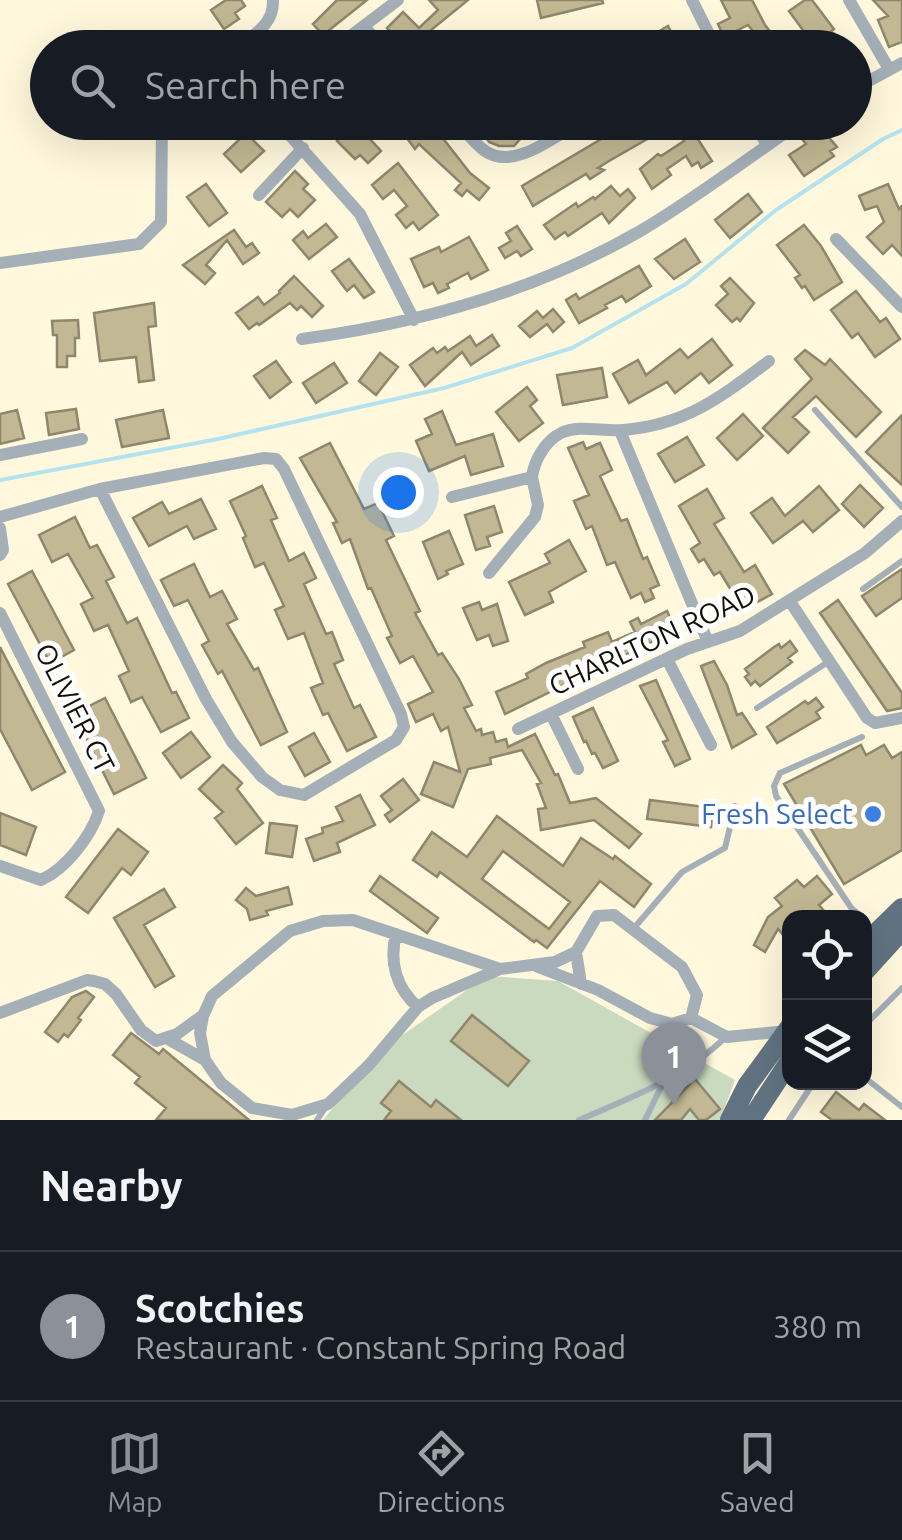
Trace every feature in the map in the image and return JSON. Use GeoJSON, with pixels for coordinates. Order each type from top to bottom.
{"type":"FeatureCollection","features":[{"type":"Feature","properties":{"kind":"main road"},"geometry":{"type":"LineString","coordinates":[[877,930],[902,908]]}},
{"type":"Feature","properties":{"kind":"main road"},"geometry":{"type":"LineString","coordinates":[[730,1120],[746,1086],[782,1039]]}},
{"type":"Feature","properties":{"kind":"main road"},"geometry":{"type":"LineString","coordinates":[[751,1120],[782,1073]]}},
{"type":"Feature","properties":{"kind":"street"},"geometry":{"type":"LineString","coordinates":[[260,30],[274,13],[273,0]]}},
{"type":"Feature","properties":{"kind":"street"},"geometry":{"type":"LineString","coordinates":[[360,30],[398,0]]}},
{"type":"Feature","properties":{"kind":"street"},"geometry":{"type":"LineString","coordinates":[[692,0],[707,30]]}},
{"type":"Feature","properties":{"kind":"street"},"geometry":{"type":"LineString","coordinates":[[849,0],[870,30]]}},
{"type":"Feature","properties":{"kind":"street"},"geometry":{"type":"LineString","coordinates":[[364,27],[367,30]]}},
{"type":"Feature","properties":{"kind":"street"},"geometry":{"type":"LineString","coordinates":[[872,33],[895,66],[872,79]]}},
{"type":"Feature","properties":{"kind":"street"},"geometry":{"type":"LineString","coordinates":[[0,263],[139,244],[162,222],[162,140]]}},
{"type":"Feature","properties":{"kind":"street"},"geometry":{"type":"LineString","coordinates":[[296,140],[360,214],[414,320]]}},
{"type":"Feature","properties":{"kind":"street"},"geometry":{"type":"LineString","coordinates":[[474,140],[484,150],[509,158],[548,140]]}},
{"type":"Feature","properties":{"kind":"street"},"geometry":{"type":"LineString","coordinates":[[764,140],[767,145]]}},
{"type":"Feature","properties":{"kind":"street"},"geometry":{"type":"LineString","coordinates":[[302,339],[414,320],[496,295],[570,266],[643,229],[774,140]]}},
{"type":"Feature","properties":{"kind":"street"},"geometry":{"type":"LineString","coordinates":[[259,196],[304,148]]}},
{"type":"Feature","properties":{"kind":"street"},"geometry":{"type":"LineString","coordinates":[[836,240],[902,307]]}},
{"type":"Feature","properties":{"kind":"street"},"geometry":{"type":"LineString","coordinates":[[489,573],[535,516],[538,505],[533,466],[560,433],[620,431],[669,422],[696,412],[769,361]]}},
{"type":"Feature","properties":{"kind":"street"},"geometry":{"type":"LineString","coordinates":[[620,431],[708,642]]}},
{"type":"Feature","properties":{"kind":"street"},"geometry":{"type":"LineString","coordinates":[[0,454],[82,439]]}},
{"type":"Feature","properties":{"kind":"street"},"geometry":{"type":"LineString","coordinates":[[0,518],[100,489],[264,458],[276,459],[400,714],[404,727],[396,740],[304,795],[280,790],[262,777],[232,742],[206,699],[100,489]]}},
{"type":"Feature","properties":{"kind":"street"},"geometry":{"type":"LineString","coordinates":[[452,497],[532,478]]}},
{"type":"Feature","properties":{"kind":"street","name":"CHARLTON ROAD"},"geometry":{"type":"LineString","coordinates":[[518,729],[666,659],[740,632],[865,554],[902,521]]}},
{"type":"Feature","properties":{"kind":"street"},"geometry":{"type":"LineString","coordinates":[[0,528],[0,555]]}},
{"type":"Feature","properties":{"kind":"street"},"geometry":{"type":"LineString","coordinates":[[791,603],[867,718],[875,723],[902,718]]}},
{"type":"Feature","properties":{"kind":"street","name":"OLIVIER CT"},"geometry":{"type":"LineString","coordinates":[[0,613],[99,810],[89,833],[52,875],[41,880],[0,866]]}},
{"type":"Feature","properties":{"kind":"street"},"geometry":{"type":"LineString","coordinates":[[666,659],[711,744]]}},
{"type":"Feature","properties":{"kind":"street"},"geometry":{"type":"LineString","coordinates":[[551,714],[578,769]]}},
{"type":"Feature","properties":{"kind":"street"},"geometry":{"type":"LineString","coordinates":[[500,969],[353,920],[323,921],[290,931],[212,996],[202,1016],[200,1034],[205,1060],[220,1083],[252,1108],[292,1115],[328,1104],[369,1065],[418,1007],[500,969],[536,966],[576,952],[598,916],[614,915],[682,967],[697,995],[692,1018]]}},
{"type":"Feature","properties":{"kind":"street"},"geometry":{"type":"LineString","coordinates":[[396,934],[392,959],[406,996],[418,1007]]}},
{"type":"Feature","properties":{"kind":"street"},"geometry":{"type":"LineString","coordinates":[[576,952],[582,984]]}},
{"type":"Feature","properties":{"kind":"street"},"geometry":{"type":"LineString","coordinates":[[536,966],[650,1018],[672,1024],[692,1018],[727,1037],[782,1031]]}},
{"type":"Feature","properties":{"kind":"street"},"geometry":{"type":"LineString","coordinates":[[0,1013],[86,980],[94,981],[105,984],[116,994],[149,1038],[168,1039],[205,1060]]}},
{"type":"Feature","properties":{"kind":"street"},"geometry":{"type":"LineString","coordinates":[[168,1039],[202,1016]]}},
{"type":"Feature","properties":{"kind":"lane"},"geometry":{"type":"LineString","coordinates":[[815,410],[902,507]]}},
{"type":"Feature","properties":{"kind":"lane"},"geometry":{"type":"LineString","coordinates":[[863,589],[902,560]]}},
{"type":"Feature","properties":{"kind":"lane"},"geometry":{"type":"LineString","coordinates":[[757,708],[830,661]]}},
{"type":"Feature","properties":{"kind":"lane"},"geometry":{"type":"LineString","coordinates":[[862,736],[780,772],[774,786],[776,796],[852,909],[877,930]]}},
{"type":"Feature","properties":{"kind":"lane"},"geometry":{"type":"LineString","coordinates":[[634,928],[682,872],[725,848],[735,806]]}},
{"type":"Feature","properties":{"kind":"lane"},"geometry":{"type":"LineString","coordinates":[[872,1018],[902,988]]}},
{"type":"Feature","properties":{"kind":"lane"},"geometry":{"type":"LineString","coordinates":[[579,1120],[661,1086],[704,1059],[727,1037]]}},
{"type":"Feature","properties":{"kind":"lane"},"geometry":{"type":"LineString","coordinates":[[872,1083],[902,1106]]}},
{"type":"Feature","properties":{"kind":"lane"},"geometry":{"type":"LineString","coordinates":[[645,1120],[661,1086]]}},
{"type":"Feature","properties":{"kind":"lane"},"geometry":{"type":"LineString","coordinates":[[790,1120],[809,1090]]}},
{"type":"Feature","properties":{"kind":"lane"},"geometry":{"type":"LineString","coordinates":[[317,1120],[328,1104]]}},
{"type":"Feature","properties":{"kind":"green space"},"geometry":{"type":"Polygon","coordinates":[[[487,976],[558,981],[735,1080],[720,1120],[323,1120],[381,1050],[487,976]]]}},
{"type":"Feature","properties":{"kind":"building"},"geometry":{"type":"Polygon","coordinates":[[[226,0],[241,0],[245,6],[235,13],[239,19],[224,29],[211,10],[226,0]]]}},
{"type":"Feature","properties":{"kind":"building"},"geometry":{"type":"Polygon","coordinates":[[[337,0],[367,0],[329,30],[318,30],[313,24],[337,0]]]}},
{"type":"Feature","properties":{"kind":"building"},"geometry":{"type":"Polygon","coordinates":[[[429,0],[468,0],[431,30],[387,28],[403,12],[419,28],[438,10],[429,0]]]}},
{"type":"Feature","properties":{"kind":"building"},"geometry":{"type":"Polygon","coordinates":[[[537,0],[602,0],[603,3],[541,18],[537,0]]]}},
{"type":"Feature","properties":{"kind":"building"},"geometry":{"type":"Polygon","coordinates":[[[721,0],[752,0],[769,30],[752,30],[748,25],[738,30],[721,30],[718,24],[730,18],[721,0]]]}},
{"type":"Feature","properties":{"kind":"building"},"geometry":{"type":"Polygon","coordinates":[[[805,0],[812,0],[834,29],[803,30],[789,11],[805,0]]]}},
{"type":"Feature","properties":{"kind":"building"},"geometry":{"type":"Polygon","coordinates":[[[873,0],[902,0],[902,42],[889,47],[878,20],[888,16],[873,0]]]}},
{"type":"Feature","properties":{"kind":"building"},"geometry":{"type":"Polygon","coordinates":[[[239,140],[253,140],[264,151],[241,172],[224,154],[239,140]]]}},
{"type":"Feature","properties":{"kind":"building"},"geometry":{"type":"Polygon","coordinates":[[[371,140],[381,151],[368,163],[360,155],[355,159],[337,141],[371,140]]]}},
{"type":"Feature","properties":{"kind":"building"},"geometry":{"type":"Polygon","coordinates":[[[408,140],[444,140],[470,173],[489,188],[479,200],[467,190],[462,196],[455,190],[461,183],[419,144],[415,149],[408,140]]]}},
{"type":"Feature","properties":{"kind":"building"},"geometry":{"type":"Polygon","coordinates":[[[488,140],[519,140],[514,146],[488,140]]]}},
{"type":"Feature","properties":{"kind":"building"},"geometry":{"type":"Polygon","coordinates":[[[600,140],[646,140],[598,168],[604,170],[590,179],[586,174],[533,206],[522,186],[600,140]]]}},
{"type":"Feature","properties":{"kind":"building"},"geometry":{"type":"Polygon","coordinates":[[[698,140],[712,161],[701,168],[698,162],[692,166],[686,156],[667,169],[671,175],[652,189],[640,169],[684,141],[698,140]]]}},
{"type":"Feature","properties":{"kind":"building"},"geometry":{"type":"Polygon","coordinates":[[[803,140],[831,140],[837,147],[830,151],[834,156],[804,176],[789,155],[806,144],[803,140]]]}},
{"type":"Feature","properties":{"kind":"building"},"geometry":{"type":"Polygon","coordinates":[[[398,163],[438,215],[419,230],[413,222],[406,228],[396,215],[407,206],[394,190],[383,199],[372,185],[398,163]]]}},
{"type":"Feature","properties":{"kind":"building"},"geometry":{"type":"Polygon","coordinates":[[[295,171],[308,184],[303,189],[315,200],[298,217],[290,209],[282,217],[266,202],[295,171]]]}},
{"type":"Feature","properties":{"kind":"building"},"geometry":{"type":"Polygon","coordinates":[[[206,184],[227,213],[209,226],[187,197],[206,184]]]}},
{"type":"Feature","properties":{"kind":"building"},"geometry":{"type":"Polygon","coordinates":[[[888,184],[899,209],[902,206],[902,256],[892,245],[883,254],[867,237],[884,222],[877,206],[865,210],[859,196],[888,184]]]}},
{"type":"Feature","properties":{"kind":"building"},"geometry":{"type":"Polygon","coordinates":[[[611,186],[620,196],[628,189],[635,198],[609,223],[602,213],[568,236],[565,232],[555,239],[544,225],[576,203],[578,207],[595,199],[611,186]]]}},
{"type":"Feature","properties":{"kind":"building"},"geometry":{"type":"Polygon","coordinates":[[[748,194],[762,212],[730,238],[715,220],[748,194]]]}},
{"type":"Feature","properties":{"kind":"building"},"geometry":{"type":"Polygon","coordinates":[[[326,224],[337,237],[309,259],[293,240],[303,231],[308,238],[326,224]]]}},
{"type":"Feature","properties":{"kind":"building"},"geometry":{"type":"Polygon","coordinates":[[[804,225],[842,282],[814,300],[795,278],[800,275],[777,245],[804,225]]]}},
{"type":"Feature","properties":{"kind":"building"},"geometry":{"type":"Polygon","coordinates":[[[517,226],[532,249],[521,256],[517,251],[505,258],[499,248],[511,241],[506,233],[517,226]]]}},
{"type":"Feature","properties":{"kind":"building"},"geometry":{"type":"Polygon","coordinates":[[[234,230],[246,247],[252,243],[259,253],[243,264],[227,240],[206,265],[215,273],[205,284],[183,265],[234,230]]]}},
{"type":"Feature","properties":{"kind":"building"},"geometry":{"type":"Polygon","coordinates":[[[469,237],[488,270],[471,279],[468,273],[438,293],[433,283],[424,287],[411,259],[439,247],[441,252],[469,237]]]}},
{"type":"Feature","properties":{"kind":"building"},"geometry":{"type":"Polygon","coordinates":[[[685,239],[700,262],[674,279],[655,259],[685,239]]]}},
{"type":"Feature","properties":{"kind":"building"},"geometry":{"type":"Polygon","coordinates":[[[349,259],[374,292],[364,298],[354,285],[347,291],[332,271],[349,259]]]}},
{"type":"Feature","properties":{"kind":"building"},"geometry":{"type":"Polygon","coordinates":[[[639,266],[651,286],[626,302],[622,296],[579,323],[566,300],[576,294],[579,299],[639,266]]]}},
{"type":"Feature","properties":{"kind":"building"},"geometry":{"type":"Polygon","coordinates":[[[294,276],[323,306],[312,317],[301,306],[297,310],[290,303],[249,329],[236,313],[258,297],[264,305],[294,276]]]}},
{"type":"Feature","properties":{"kind":"building"},"geometry":{"type":"Polygon","coordinates":[[[730,278],[754,303],[740,321],[737,318],[732,322],[716,305],[728,294],[721,286],[730,278]]]}},
{"type":"Feature","properties":{"kind":"building"},"geometry":{"type":"Polygon","coordinates":[[[856,291],[880,322],[886,318],[900,339],[875,357],[858,333],[852,338],[831,310],[856,291]]]}},
{"type":"Feature","properties":{"kind":"building"},"geometry":{"type":"Polygon","coordinates":[[[154,303],[156,326],[148,327],[154,380],[139,382],[136,357],[100,361],[94,313],[154,303]]]}},
{"type":"Feature","properties":{"kind":"building"},"geometry":{"type":"Polygon","coordinates":[[[553,309],[564,322],[553,332],[547,324],[530,337],[519,326],[537,311],[543,318],[553,309]]]}},
{"type":"Feature","properties":{"kind":"building"},"geometry":{"type":"Polygon","coordinates":[[[78,320],[75,356],[67,356],[67,367],[57,367],[57,335],[53,335],[52,321],[78,320]]]}},
{"type":"Feature","properties":{"kind":"building"},"geometry":{"type":"Polygon","coordinates":[[[492,335],[499,346],[471,365],[462,352],[425,386],[410,365],[433,348],[437,353],[445,347],[448,351],[470,336],[476,346],[492,335]]]}},
{"type":"Feature","properties":{"kind":"building"},"geometry":{"type":"Polygon","coordinates":[[[712,339],[732,365],[709,383],[701,373],[675,393],[667,382],[629,403],[613,374],[638,360],[646,375],[680,349],[688,358],[712,339]]]}},
{"type":"Feature","properties":{"kind":"building"},"geometry":{"type":"Polygon","coordinates":[[[805,350],[825,365],[830,359],[881,412],[856,437],[816,396],[793,417],[809,432],[788,453],[763,428],[812,379],[795,359],[805,350]]]}},
{"type":"Feature","properties":{"kind":"building"},"geometry":{"type":"Polygon","coordinates":[[[380,353],[398,367],[376,395],[359,381],[380,353]]]}},
{"type":"Feature","properties":{"kind":"building"},"geometry":{"type":"Polygon","coordinates":[[[276,361],[291,382],[270,398],[254,376],[276,361]]]}},
{"type":"Feature","properties":{"kind":"building"},"geometry":{"type":"Polygon","coordinates":[[[334,363],[347,383],[316,403],[303,383],[334,363]]]}},
{"type":"Feature","properties":{"kind":"building"},"geometry":{"type":"Polygon","coordinates":[[[602,368],[607,397],[563,405],[557,375],[602,368]]]}},
{"type":"Feature","properties":{"kind":"building"},"geometry":{"type":"Polygon","coordinates":[[[527,387],[537,400],[530,406],[543,423],[519,441],[496,412],[527,387]]]}},
{"type":"Feature","properties":{"kind":"building"},"geometry":{"type":"Polygon","coordinates":[[[76,409],[79,429],[49,435],[46,413],[76,409]]]}},
{"type":"Feature","properties":{"kind":"building"},"geometry":{"type":"Polygon","coordinates":[[[17,410],[24,438],[0,444],[0,414],[17,410]]]}},
{"type":"Feature","properties":{"kind":"building"},"geometry":{"type":"Polygon","coordinates":[[[163,410],[169,438],[122,447],[116,420],[163,410]]]}},
{"type":"Feature","properties":{"kind":"building"},"geometry":{"type":"Polygon","coordinates":[[[442,411],[456,445],[493,434],[503,466],[471,475],[465,456],[429,471],[416,441],[432,434],[425,419],[442,411]]]}},
{"type":"Feature","properties":{"kind":"building"},"geometry":{"type":"Polygon","coordinates":[[[743,414],[763,436],[737,460],[717,438],[743,414]]]}},
{"type":"Feature","properties":{"kind":"building"},"geometry":{"type":"Polygon","coordinates":[[[902,415],[902,485],[866,452],[902,415]]]}},
{"type":"Feature","properties":{"kind":"building"},"geometry":{"type":"Polygon","coordinates":[[[687,437],[704,465],[675,482],[658,454],[687,437]]]}},
{"type":"Feature","properties":{"kind":"building"},"geometry":{"type":"Polygon","coordinates":[[[583,442],[586,449],[600,443],[612,470],[600,476],[621,521],[627,519],[643,559],[647,557],[659,585],[650,589],[654,598],[645,602],[641,593],[631,598],[615,562],[607,565],[592,526],[586,529],[574,501],[589,495],[568,448],[583,442]]]}},
{"type":"Feature","properties":{"kind":"building"},"geometry":{"type":"Polygon","coordinates":[[[330,443],[364,509],[378,503],[394,536],[386,540],[420,611],[415,613],[438,655],[442,653],[459,679],[472,705],[464,708],[476,731],[481,729],[482,735],[493,732],[496,742],[506,739],[508,747],[535,734],[570,803],[596,798],[641,834],[629,848],[594,820],[541,830],[538,809],[546,808],[537,784],[541,783],[522,750],[490,758],[491,764],[468,769],[453,807],[421,794],[434,762],[460,772],[448,727],[441,731],[433,714],[416,722],[408,704],[433,692],[413,656],[400,663],[350,539],[342,543],[333,523],[337,522],[300,458],[330,443]]]}},
{"type":"Feature","properties":{"kind":"building"},"geometry":{"type":"Polygon","coordinates":[[[860,485],[883,508],[864,527],[842,504],[860,485]]]}},
{"type":"Feature","properties":{"kind":"building"},"geometry":{"type":"Polygon","coordinates":[[[262,486],[277,518],[271,520],[289,561],[304,553],[316,578],[304,584],[326,634],[332,632],[343,660],[334,664],[354,708],[360,705],[376,737],[347,751],[311,688],[323,683],[304,633],[288,639],[275,610],[284,606],[264,563],[255,567],[230,501],[262,486]]]}},
{"type":"Feature","properties":{"kind":"building"},"geometry":{"type":"Polygon","coordinates":[[[819,486],[839,510],[813,532],[803,521],[773,543],[751,513],[772,498],[785,516],[819,486]]]}},
{"type":"Feature","properties":{"kind":"building"},"geometry":{"type":"Polygon","coordinates":[[[707,489],[724,518],[714,524],[744,572],[755,565],[772,594],[743,610],[720,572],[714,575],[704,559],[699,562],[691,549],[700,543],[679,506],[707,489]]]}},
{"type":"Feature","properties":{"kind":"building"},"geometry":{"type":"Polygon","coordinates":[[[201,499],[216,529],[194,539],[187,526],[149,546],[133,518],[162,502],[169,514],[201,499]]]}},
{"type":"Feature","properties":{"kind":"building"},"geometry":{"type":"Polygon","coordinates":[[[494,506],[502,532],[487,537],[490,546],[476,550],[465,515],[494,506]]]}},
{"type":"Feature","properties":{"kind":"building"},"geometry":{"type":"Polygon","coordinates":[[[75,517],[90,548],[97,545],[114,577],[106,581],[127,623],[137,618],[172,693],[176,692],[189,718],[161,732],[142,697],[131,702],[119,676],[129,671],[108,625],[94,631],[81,604],[93,598],[68,554],[52,562],[39,535],[75,517]]]}},
{"type":"Feature","properties":{"kind":"building"},"geometry":{"type":"Polygon","coordinates":[[[449,531],[463,564],[438,579],[423,542],[449,531]]]}},
{"type":"Feature","properties":{"kind":"building"},"geometry":{"type":"Polygon","coordinates":[[[569,540],[586,571],[549,592],[553,602],[525,615],[509,582],[550,563],[545,554],[569,540]]]}},
{"type":"Feature","properties":{"kind":"building"},"geometry":{"type":"Polygon","coordinates":[[[194,564],[210,597],[222,591],[237,619],[227,624],[254,670],[258,668],[287,732],[261,745],[222,671],[218,674],[202,645],[209,641],[188,600],[174,606],[161,580],[194,564]]]}},
{"type":"Feature","properties":{"kind":"building"},"geometry":{"type":"Polygon","coordinates":[[[902,569],[902,598],[876,616],[862,596],[902,569]]]}},
{"type":"Feature","properties":{"kind":"building"},"geometry":{"type":"Polygon","coordinates":[[[32,571],[74,650],[50,663],[8,584],[32,571]]]}},
{"type":"Feature","properties":{"kind":"building"},"geometry":{"type":"Polygon","coordinates":[[[838,600],[902,693],[902,708],[887,711],[820,613],[838,600]]]}},
{"type":"Feature","properties":{"kind":"building"},"geometry":{"type":"Polygon","coordinates":[[[479,602],[482,610],[497,604],[508,641],[493,646],[489,635],[477,640],[463,608],[479,602]]]}},
{"type":"Feature","properties":{"kind":"building"},"geometry":{"type":"Polygon","coordinates":[[[667,611],[676,630],[505,714],[496,692],[528,678],[526,674],[546,663],[585,647],[583,642],[608,632],[612,642],[635,632],[630,622],[638,618],[641,624],[667,611]]]}},
{"type":"Feature","properties":{"kind":"building"},"geometry":{"type":"Polygon","coordinates":[[[790,641],[797,651],[788,658],[792,662],[760,686],[755,681],[751,685],[745,669],[774,647],[779,644],[781,648],[790,641]]]}},
{"type":"Feature","properties":{"kind":"building"},"geometry":{"type":"Polygon","coordinates":[[[0,647],[65,772],[32,790],[0,729],[0,647]]]}},
{"type":"Feature","properties":{"kind":"building"},"geometry":{"type":"Polygon","coordinates":[[[714,661],[737,715],[742,713],[756,734],[732,748],[701,666],[714,661]]]}},
{"type":"Feature","properties":{"kind":"building"},"geometry":{"type":"Polygon","coordinates":[[[656,680],[690,759],[675,766],[663,742],[668,740],[640,686],[656,680]]]}},
{"type":"Feature","properties":{"kind":"building"},"geometry":{"type":"Polygon","coordinates":[[[105,698],[146,778],[114,794],[74,714],[105,698]]]}},
{"type":"Feature","properties":{"kind":"building"},"geometry":{"type":"Polygon","coordinates":[[[816,698],[823,707],[816,712],[820,718],[777,743],[767,727],[805,701],[808,704],[816,698]]]}},
{"type":"Feature","properties":{"kind":"building"},"geometry":{"type":"Polygon","coordinates":[[[593,708],[618,761],[603,768],[584,742],[573,717],[593,708]]]}},
{"type":"Feature","properties":{"kind":"building"},"geometry":{"type":"Polygon","coordinates":[[[191,732],[210,757],[181,778],[163,753],[191,732]]]}},
{"type":"Feature","properties":{"kind":"building"},"geometry":{"type":"Polygon","coordinates":[[[314,733],[330,762],[305,776],[289,747],[314,733]]]}},
{"type":"Feature","properties":{"kind":"building"},"geometry":{"type":"Polygon","coordinates":[[[861,745],[866,755],[884,745],[892,758],[902,752],[902,850],[844,884],[784,784],[861,745]]]}},
{"type":"Feature","properties":{"kind":"building"},"geometry":{"type":"Polygon","coordinates":[[[223,765],[242,783],[237,789],[263,823],[236,844],[215,818],[223,812],[199,789],[223,765]]]}},
{"type":"Feature","properties":{"kind":"building"},"geometry":{"type":"Polygon","coordinates":[[[403,779],[419,800],[390,822],[385,815],[392,810],[381,796],[403,779]]]}},
{"type":"Feature","properties":{"kind":"building"},"geometry":{"type":"Polygon","coordinates":[[[360,795],[375,825],[337,843],[340,852],[314,861],[306,839],[343,821],[336,807],[360,795]]]}},
{"type":"Feature","properties":{"kind":"building"},"geometry":{"type":"Polygon","coordinates":[[[650,800],[713,808],[711,827],[647,819],[650,800]]]}},
{"type":"Feature","properties":{"kind":"building"},"geometry":{"type":"Polygon","coordinates":[[[0,813],[36,827],[26,855],[0,845],[0,813]]]}},
{"type":"Feature","properties":{"kind":"building"},"geometry":{"type":"Polygon","coordinates":[[[497,816],[563,866],[581,838],[613,859],[615,856],[651,884],[634,907],[600,881],[547,948],[440,872],[437,877],[413,860],[432,832],[467,857],[497,816]],[[503,851],[482,879],[549,929],[570,902],[503,851]]]}},
{"type":"Feature","properties":{"kind":"building"},"geometry":{"type":"Polygon","coordinates":[[[270,823],[297,826],[292,857],[266,853],[270,823]]]}},
{"type":"Feature","properties":{"kind":"building"},"geometry":{"type":"Polygon","coordinates":[[[118,829],[148,852],[131,875],[122,868],[88,913],[66,897],[118,829]]]}},
{"type":"Feature","properties":{"kind":"building"},"geometry":{"type":"Polygon","coordinates":[[[380,876],[438,918],[427,933],[370,891],[380,876]]]}},
{"type":"Feature","properties":{"kind":"building"},"geometry":{"type":"Polygon","coordinates":[[[817,876],[832,894],[819,905],[823,910],[782,910],[782,934],[778,929],[765,952],[754,945],[768,917],[782,906],[775,898],[797,880],[804,887],[817,876]]]}},
{"type":"Feature","properties":{"kind":"building"},"geometry":{"type":"Polygon","coordinates":[[[288,887],[292,904],[250,920],[247,909],[236,900],[246,888],[256,896],[288,887]]]}},
{"type":"Feature","properties":{"kind":"building"},"geometry":{"type":"Polygon","coordinates":[[[164,889],[175,907],[144,925],[174,976],[155,987],[114,918],[164,889]]]}},
{"type":"Feature","properties":{"kind":"building"},"geometry":{"type":"Polygon","coordinates":[[[86,991],[94,997],[68,1037],[64,1034],[58,1042],[45,1032],[72,997],[86,991]]]}},
{"type":"Feature","properties":{"kind":"building"},"geometry":{"type":"Polygon","coordinates":[[[472,1015],[529,1061],[508,1086],[451,1041],[472,1015]]]}},
{"type":"Feature","properties":{"kind":"building"},"geometry":{"type":"Polygon","coordinates":[[[131,1033],[159,1054],[163,1049],[249,1120],[156,1120],[166,1108],[135,1083],[140,1077],[113,1055],[131,1033]]]}},
{"type":"Feature","properties":{"kind":"building"},"geometry":{"type":"Polygon","coordinates":[[[695,1079],[720,1109],[706,1120],[699,1120],[690,1109],[681,1120],[655,1120],[695,1079]]]}},
{"type":"Feature","properties":{"kind":"building"},"geometry":{"type":"Polygon","coordinates":[[[399,1081],[431,1107],[436,1100],[461,1120],[384,1120],[391,1111],[381,1103],[399,1081]]]}},
{"type":"Feature","properties":{"kind":"building"},"geometry":{"type":"Polygon","coordinates":[[[836,1092],[859,1110],[864,1104],[885,1120],[832,1120],[821,1112],[836,1092]]]}},
{"type":"Feature","properties":{"kind":"waterway"},"geometry":{"type":"LineString","coordinates":[[0,480],[218,439],[444,388],[572,348],[686,284],[776,210],[902,130]]}},
{"type":"Feature","properties":{"kind":"place","name":"Fresh Select"},"geometry":{"type":"Point","coordinates":[873,814]}},
{"type":"Feature","properties":{"kind":"place","name":"Scotchies"},"geometry":{"type":"Point","coordinates":[674,1105]}}]}
